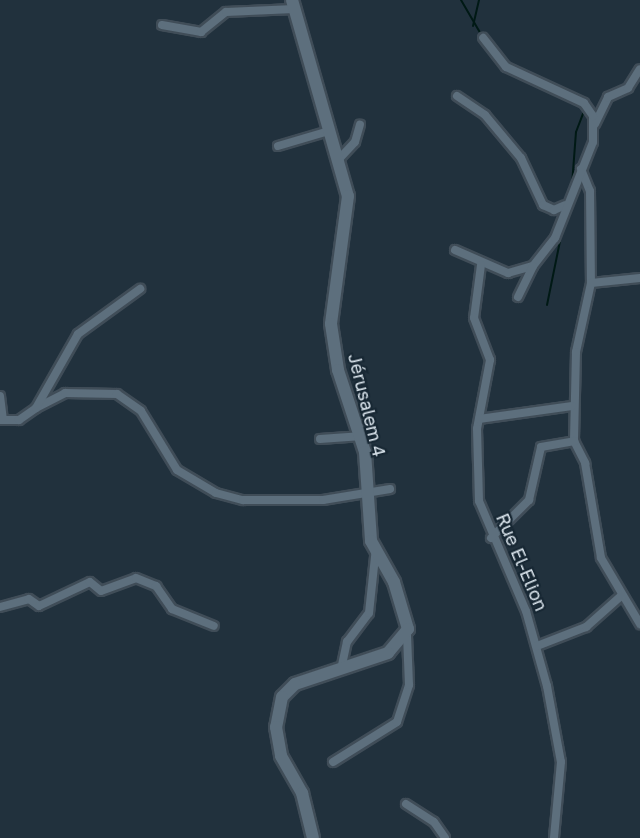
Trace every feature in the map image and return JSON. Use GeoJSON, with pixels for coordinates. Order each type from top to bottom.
{"type":"FeatureCollection","features":[{"type":"Feature","properties":{"kind":"street"},"geometry":{"type":"LineString","coordinates":[[162,25],[201,32],[226,12],[293,4]]}},
{"type":"Feature","properties":{"kind":"street","name":"Jérusalem 4"},"geometry":{"type":"LineString","coordinates":[[293,4],[348,196],[331,324],[359,436],[365,492],[376,548],[394,582],[407,635]]}},
{"type":"Feature","properties":{"kind":"street"},"geometry":{"type":"LineString","coordinates":[[483,38],[506,68],[584,103],[595,125]]}},
{"type":"Feature","properties":{"kind":"street"},"geometry":{"type":"LineString","coordinates":[[518,297],[533,266],[555,238],[595,125],[608,98],[628,88],[640,69]]}},
{"type":"Feature","properties":{"kind":"street"},"geometry":{"type":"LineString","coordinates":[[457,96],[485,115],[521,158],[543,205],[554,210],[566,204]]}},
{"type":"Feature","properties":{"kind":"street"},"geometry":{"type":"LineString","coordinates":[[339,159],[355,142],[360,124]]}},
{"type":"Feature","properties":{"kind":"street"},"geometry":{"type":"LineString","coordinates":[[278,146],[329,131]]}},
{"type":"Feature","properties":{"kind":"street"},"geometry":{"type":"LineString","coordinates":[[581,169],[590,191],[591,283],[576,352],[572,406],[574,441],[585,463],[594,537],[622,595],[639,620]]}},
{"type":"Feature","properties":{"kind":"street"},"geometry":{"type":"LineString","coordinates":[[455,250],[481,265],[508,273],[533,266]]}},
{"type":"Feature","properties":{"kind":"street","name":"Rue El-Elion"},"geometry":{"type":"LineString","coordinates":[[481,265],[474,318],[490,360],[479,419],[479,501],[491,538],[537,645],[561,762],[554,838]]}},
{"type":"Feature","properties":{"kind":"street"},"geometry":{"type":"LineString","coordinates":[[591,283],[640,278]]}},
{"type":"Feature","properties":{"kind":"street"},"geometry":{"type":"LineString","coordinates":[[36,408],[86,323],[140,289]]}},
{"type":"Feature","properties":{"kind":"street"},"geometry":{"type":"LineString","coordinates":[[0,396],[1,420],[18,420],[65,393],[117,394],[141,411],[177,471],[225,496],[275,502],[390,489]]}},
{"type":"Feature","properties":{"kind":"street"},"geometry":{"type":"LineString","coordinates":[[479,419],[572,406]]}},
{"type":"Feature","properties":{"kind":"street"},"geometry":{"type":"LineString","coordinates":[[320,439],[359,436]]}},
{"type":"Feature","properties":{"kind":"street"},"geometry":{"type":"LineString","coordinates":[[491,538],[530,500],[541,447],[574,441]]}},
{"type":"Feature","properties":{"kind":"street"},"geometry":{"type":"LineString","coordinates":[[342,665],[345,645],[369,613],[376,548]]}},
{"type":"Feature","properties":{"kind":"street"},"geometry":{"type":"LineString","coordinates":[[0,607],[29,599],[39,606],[90,582],[101,591],[136,578],[156,586],[172,609],[214,626]]}},
{"type":"Feature","properties":{"kind":"street"},"geometry":{"type":"LineString","coordinates":[[537,645],[586,627],[622,595]]}},
{"type":"Feature","properties":{"kind":"street"},"geometry":{"type":"LineString","coordinates":[[639,620],[640,606]]}},
{"type":"Feature","properties":{"kind":"street"},"geometry":{"type":"LineString","coordinates":[[313,838],[302,793],[281,756],[276,727],[282,697],[295,684],[342,665],[388,653],[407,635]]}},
{"type":"Feature","properties":{"kind":"street"},"geometry":{"type":"LineString","coordinates":[[333,762],[397,722],[408,685],[407,635]]}},
{"type":"Feature","properties":{"kind":"street"},"geometry":{"type":"LineString","coordinates":[[406,804],[434,822],[445,838]]}},
{"type":"Feature","properties":{"kind":"waterway"},"geometry":{"type":"LineString","coordinates":[[461,0],[482,36]]}},
{"type":"Feature","properties":{"kind":"waterway"},"geometry":{"type":"LineString","coordinates":[[473,26],[479,0]]}},
{"type":"Feature","properties":{"kind":"waterway"},"geometry":{"type":"LineString","coordinates":[[572,185],[576,132],[585,109]]}},
{"type":"Feature","properties":{"kind":"waterway"},"geometry":{"type":"LineString","coordinates":[[547,305],[562,231]]}}]}
